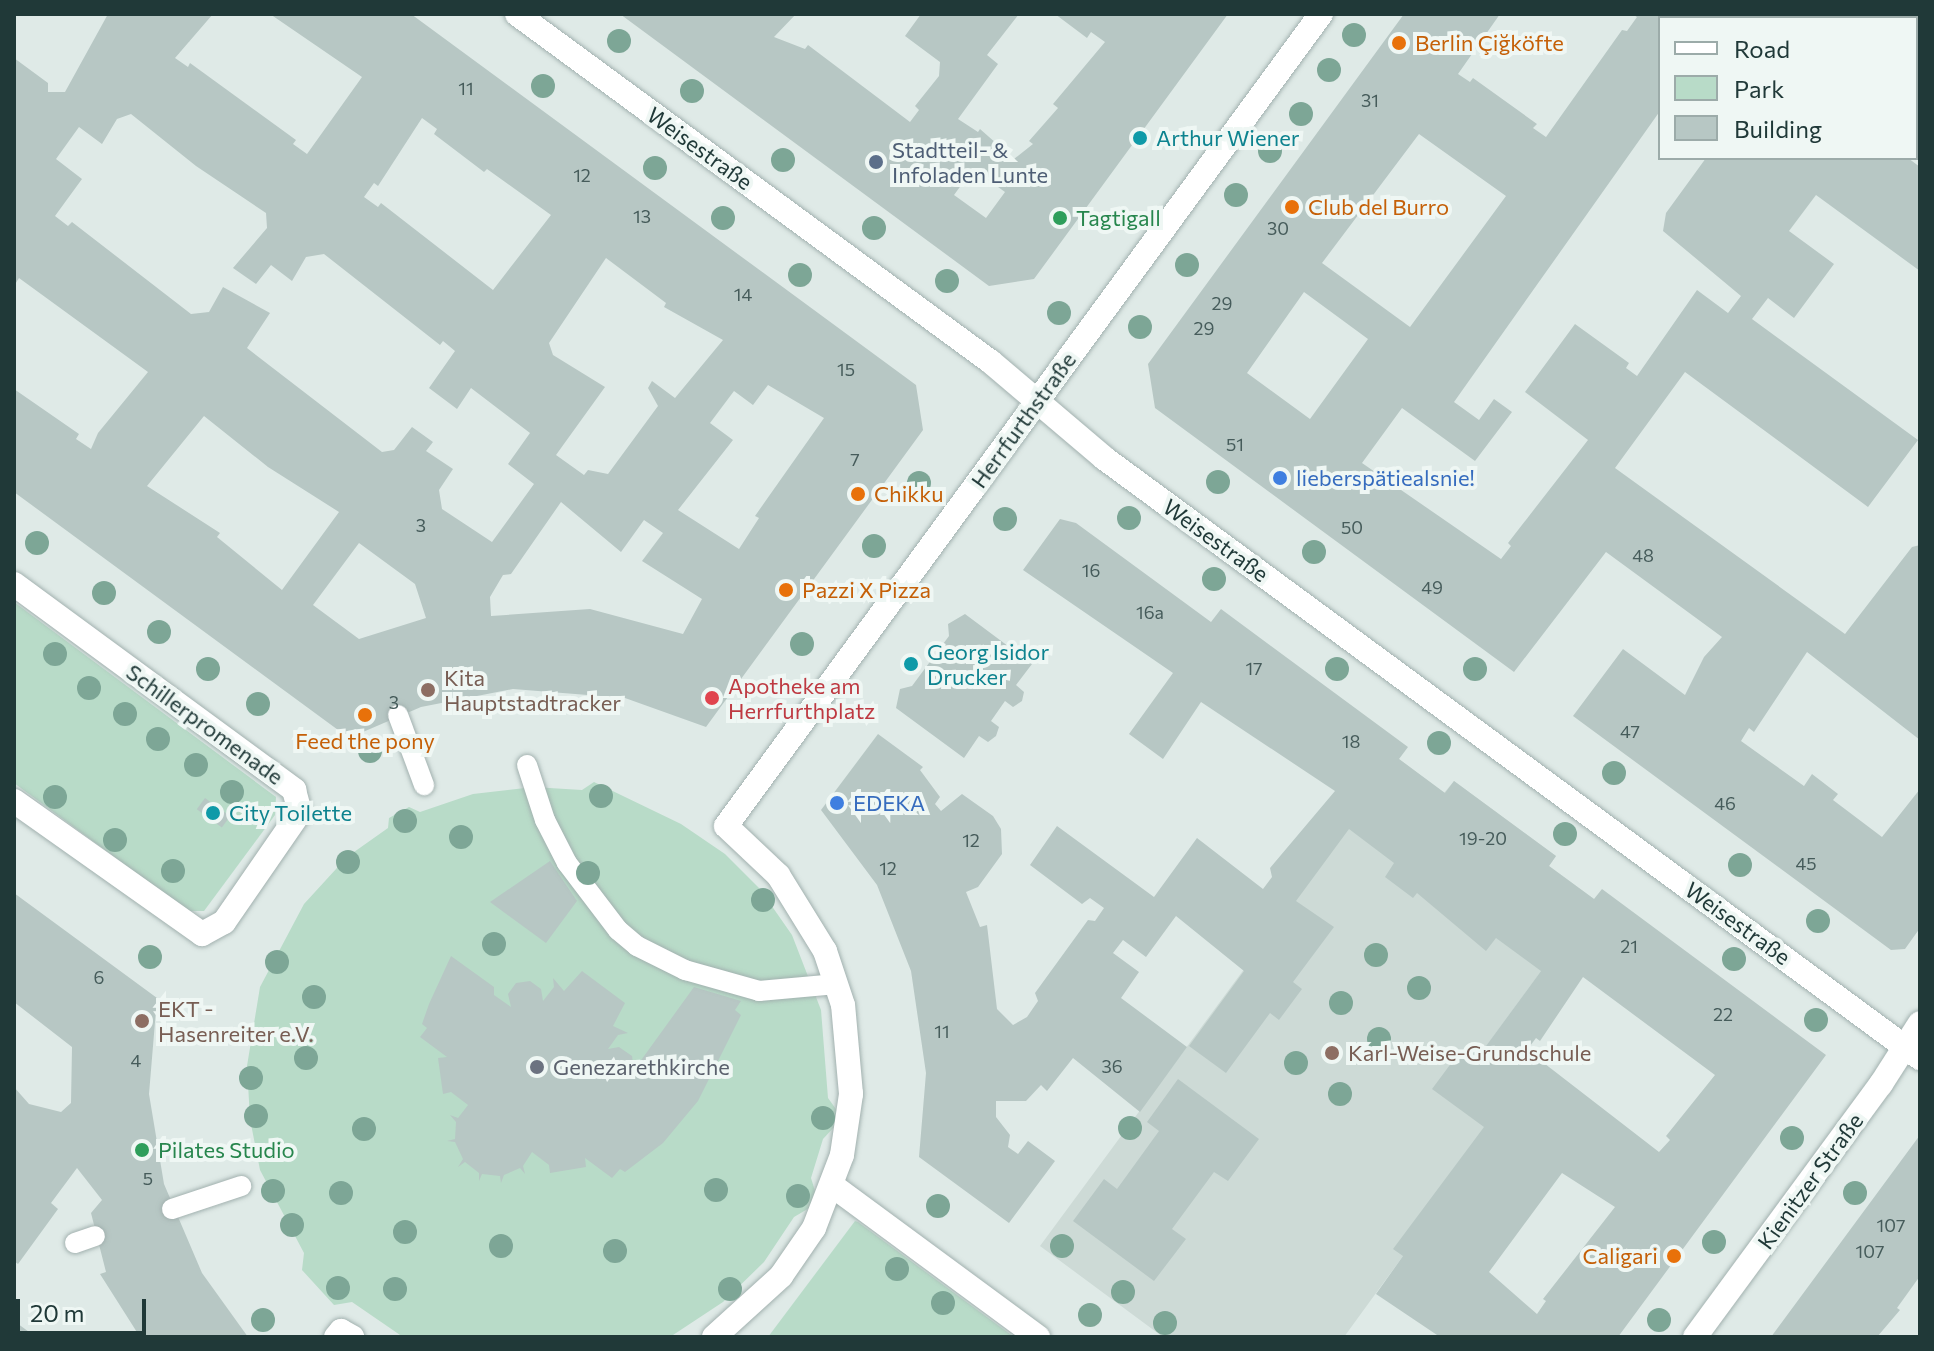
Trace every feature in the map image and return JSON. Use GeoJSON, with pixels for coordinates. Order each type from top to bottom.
{"type":"FeatureCollection","features":[{"type":"Feature","properties":{"kind":"street","name":"Weisestraße"},"geometry":{"type":"LineString","coordinates":[[517,14],[991,362],[1104,458],[1912,1052]]}},
{"type":"Feature","properties":{"kind":"street","name":"Herrfurthstraße"},"geometry":{"type":"LineString","coordinates":[[837,984],[797,900],[766,861],[726,826],[1321,14]]}},
{"type":"Feature","properties":{"kind":"street","name":"Schillerpromenade"},"geometry":{"type":"LineString","coordinates":[[14,584],[294,790],[300,812],[224,922],[202,934],[14,801]]}},
{"type":"Feature","properties":{"kind":"street"},"geometry":{"type":"LineString","coordinates":[[727,1334],[791,1263],[833,1186],[851,1094],[847,1025],[837,984]]}},
{"type":"Feature","properties":{"kind":"street","name":"Kienitzer Straße"},"geometry":{"type":"LineString","coordinates":[[1695,1337],[1912,1052],[1920,1023]]}},
{"type":"Feature","properties":{"kind":"street"},"geometry":{"type":"LineString","coordinates":[[833,1186],[1038,1337]]}},
{"type":"Feature","properties":{"kind":"lane"},"geometry":{"type":"LineString","coordinates":[[398,715],[424,785]]}},
{"type":"Feature","properties":{"kind":"lane"},"geometry":{"type":"LineString","coordinates":[[527,765],[545,820],[567,863],[618,930],[637,946],[685,970],[759,991],[837,984]]}},
{"type":"Feature","properties":{"kind":"lane"},"geometry":{"type":"LineString","coordinates":[[172,1209],[241,1186]]}},
{"type":"Feature","properties":{"kind":"lane"},"geometry":{"type":"LineString","coordinates":[[75,1243],[95,1236]]}},
{"type":"Feature","properties":{"kind":"shaded area","name":"Karl-Weise-Grundschule"},"geometry":{"type":"Polygon","coordinates":[[[1399,759],[1444,793],[1454,781],[1556,856],[1549,866],[1594,899],[1476,1060],[1585,1141],[1403,1256],[1344,1337],[1163,1337],[1040,1246],[1399,759]]]}},
{"type":"Feature","properties":{"kind":"green space"},"geometry":{"type":"Polygon","coordinates":[[[14,602],[276,797],[275,815],[204,911],[188,911],[14,783],[14,602]]]}},
{"type":"Feature","properties":{"kind":"green space"},"geometry":{"type":"Polygon","coordinates":[[[594,782],[681,824],[725,854],[760,889],[792,935],[821,1010],[828,1098],[838,1112],[836,1125],[823,1139],[811,1178],[816,1194],[811,1207],[794,1217],[764,1262],[723,1302],[670,1337],[403,1337],[352,1302],[334,1305],[302,1270],[304,1253],[260,1170],[250,1119],[247,1066],[260,987],[304,904],[347,857],[388,828],[389,818],[409,807],[420,812],[473,794],[533,787],[582,790],[594,782]]]}},
{"type":"Feature","properties":{"kind":"green space"},"geometry":{"type":"Polygon","coordinates":[[[855,1221],[858,1222],[1014,1337],[768,1337],[855,1221]]]}},
{"type":"Feature","properties":{"kind":"building"},"geometry":{"type":"Polygon","coordinates":[[[108,14],[213,14],[175,58],[188,67],[190,63],[296,140],[293,144],[307,154],[362,77],[270,14],[411,14],[916,385],[923,430],[706,727],[625,698],[513,689],[421,707],[349,738],[14,492],[14,389],[79,434],[76,439],[91,449],[98,433],[148,372],[19,278],[14,286],[14,58],[48,83],[48,92],[65,92],[108,14]],[[131,114],[117,119],[102,144],[79,127],[56,159],[82,179],[55,216],[68,226],[72,222],[191,314],[209,312],[223,287],[270,313],[247,348],[382,452],[394,450],[412,427],[433,442],[426,451],[453,469],[439,490],[442,509],[492,542],[534,484],[508,464],[530,433],[471,388],[457,409],[429,388],[455,351],[443,341],[440,345],[324,254],[306,257],[292,281],[271,265],[256,284],[233,268],[267,228],[266,213],[196,166],[131,114]],[[422,118],[378,186],[374,183],[364,197],[378,207],[381,203],[493,290],[551,215],[487,169],[484,172],[434,134],[437,129],[422,118]],[[606,258],[549,343],[553,355],[605,387],[556,455],[584,475],[588,470],[608,474],[658,406],[648,388],[652,381],[675,398],[723,340],[664,307],[666,303],[606,258]],[[768,385],[753,405],[734,391],[710,423],[733,440],[678,510],[739,549],[759,518],[755,516],[824,418],[768,385]],[[204,416],[147,486],[220,533],[217,537],[282,590],[339,512],[268,467],[204,416]],[[561,502],[511,574],[503,575],[490,597],[491,616],[590,609],[683,634],[702,599],[642,561],[663,533],[644,520],[621,552],[561,502]],[[359,543],[313,605],[359,639],[426,618],[415,584],[359,543]]]}},
{"type":"Feature","properties":{"kind":"building"},"geometry":{"type":"Polygon","coordinates":[[[620,14],[796,14],[774,37],[805,49],[808,45],[910,122],[919,110],[915,106],[939,76],[940,62],[905,36],[921,14],[1019,14],[987,55],[998,64],[958,119],[978,132],[980,129],[1014,159],[1033,144],[1029,141],[1058,108],[1053,104],[1105,42],[1091,32],[1087,38],[1055,14],[1228,14],[1034,279],[989,286],[620,14]],[[973,169],[954,195],[986,218],[1005,192],[973,169]]]}},
{"type":"Feature","properties":{"kind":"building"},"geometry":{"type":"Polygon","coordinates":[[[1404,14],[1500,14],[1458,74],[1470,82],[1473,78],[1537,124],[1533,128],[1546,137],[1622,30],[1627,31],[1637,17],[1632,14],[1700,16],[1658,16],[1658,114],[1454,402],[1479,420],[1494,399],[1512,412],[1475,461],[1402,408],[1362,463],[1501,559],[1511,546],[1508,543],[1588,440],[1525,392],[1575,324],[1629,363],[1626,368],[1637,376],[1697,290],[1728,313],[1741,296],[1663,231],[1666,213],[1705,160],[1911,160],[1920,167],[1920,271],[1816,195],[1789,231],[1834,264],[1794,318],[1768,298],[1752,319],[1918,440],[1868,507],[1685,372],[1615,468],[1845,634],[1912,547],[1920,545],[1920,740],[1807,652],[1754,732],[1749,728],[1741,741],[1804,786],[1812,774],[1838,794],[1833,800],[1882,837],[1920,789],[1920,928],[1905,949],[1891,950],[1573,716],[1623,649],[1685,695],[1704,657],[1722,637],[1606,552],[1514,672],[1155,408],[1148,364],[1404,14]],[[1419,134],[1322,263],[1410,327],[1506,196],[1419,134]],[[1304,292],[1247,373],[1310,419],[1368,339],[1304,292]]]}},
{"type":"Feature","properties":{"kind":"building"},"geometry":{"type":"Polygon","coordinates":[[[1920,14],[1918,71],[1918,16],[1810,16],[1920,14]]]}},
{"type":"Feature","properties":{"kind":"building"},"geometry":{"type":"Polygon","coordinates":[[[1060,519],[1076,523],[1211,622],[1221,609],[1408,747],[1399,759],[1445,793],[1454,781],[1556,856],[1549,866],[1594,899],[1602,889],[1826,1055],[1618,1337],[1440,1337],[1376,1294],[1403,1256],[1393,1249],[1484,1127],[1432,1089],[1461,1050],[1475,1061],[1541,971],[1496,938],[1486,951],[1417,893],[1413,898],[1385,877],[1394,863],[1349,829],[1296,901],[1334,927],[1293,982],[1302,989],[1279,1020],[1270,1013],[1226,1073],[1189,1046],[1244,971],[1176,916],[1146,957],[1123,940],[1113,953],[1139,972],[1121,998],[1187,1047],[1140,1112],[1073,1058],[1047,1091],[1041,1085],[1026,1101],[996,1101],[996,1117],[1010,1135],[1008,1147],[1018,1154],[1028,1141],[1055,1161],[1009,1223],[919,1157],[926,1073],[911,971],[877,885],[821,810],[878,734],[923,767],[920,770],[940,797],[935,804],[941,811],[962,794],[993,816],[1001,829],[1002,854],[978,887],[966,892],[980,927],[987,925],[997,1009],[1013,1025],[1027,1017],[1038,1001],[1035,993],[1088,920],[1095,921],[1104,908],[1090,898],[1082,904],[1030,865],[1057,826],[1154,897],[1197,838],[1263,889],[1272,877],[1270,868],[1335,791],[1201,702],[1163,759],[1129,734],[1173,673],[1023,570],[1060,519]],[[1583,977],[1540,1041],[1536,1038],[1527,1050],[1659,1152],[1670,1140],[1666,1136],[1715,1075],[1583,977]],[[1562,1173],[1489,1272],[1537,1314],[1546,1301],[1543,1299],[1615,1207],[1562,1173]]]}},
{"type":"Feature","properties":{"kind":"building"},"geometry":{"type":"Polygon","coordinates":[[[965,614],[1032,664],[1016,685],[1024,692],[1022,701],[1013,707],[1005,701],[991,721],[999,727],[996,736],[988,742],[979,736],[964,758],[896,708],[900,689],[912,686],[949,636],[948,624],[965,614]]]}},
{"type":"Feature","properties":{"kind":"building","name":"City Toilette"},"geometry":{"type":"Polygon","coordinates":[[[205,798],[230,816],[222,828],[197,809],[205,798]]]}},
{"type":"Feature","properties":{"kind":"building"},"geometry":{"type":"Polygon","coordinates":[[[550,861],[577,901],[546,943],[490,902],[550,861]]]}},
{"type":"Feature","properties":{"kind":"building"},"geometry":{"type":"Polygon","coordinates":[[[14,893],[157,998],[149,1094],[164,1184],[202,1273],[248,1337],[140,1337],[100,1274],[106,1272],[91,1213],[102,1200],[77,1168],[51,1203],[58,1209],[18,1264],[14,1261],[14,1087],[29,1104],[61,1112],[71,1103],[72,1047],[14,1002],[14,893]]]}},
{"type":"Feature","properties":{"kind":"building","name":"Genezarethkirche"},"geometry":{"type":"Polygon","coordinates":[[[451,956],[494,987],[494,995],[511,1007],[508,994],[516,983],[530,981],[541,989],[543,1001],[554,987],[553,978],[564,991],[582,971],[625,1003],[613,1026],[628,1033],[618,1035],[608,1049],[619,1047],[632,1056],[634,1070],[694,987],[741,1001],[735,1010],[741,1015],[698,1101],[663,1143],[625,1172],[620,1169],[612,1178],[585,1158],[586,1167],[550,1173],[549,1165],[532,1152],[523,1166],[525,1174],[520,1168],[504,1175],[501,1183],[500,1176],[482,1174],[479,1181],[479,1173],[465,1162],[458,1167],[463,1159],[455,1142],[447,1141],[455,1139],[456,1122],[450,1115],[458,1118],[468,1105],[451,1092],[443,1094],[438,1058],[447,1057],[420,1037],[427,1028],[422,1024],[429,1004],[451,956]]]}},
{"type":"Feature","properties":{"kind":"building"},"geometry":{"type":"Polygon","coordinates":[[[1178,1079],[1259,1139],[1228,1181],[1214,1172],[1172,1229],[1186,1239],[1154,1281],[1073,1221],[1104,1179],[1117,1189],[1159,1131],[1147,1122],[1178,1079]]]}},
{"type":"Feature","properties":{"kind":"building"},"geometry":{"type":"Polygon","coordinates":[[[1920,1135],[1920,1276],[1897,1308],[1900,1310],[1877,1337],[1771,1337],[1920,1135]]]}},
{"type":"Feature","properties":{"kind":"building"},"geometry":{"type":"Polygon","coordinates":[[[14,1321],[36,1337],[14,1337],[14,1321]]]}},
{"type":"Feature","properties":{"kind":"place","name":"Berlin Çiğköfte"},"geometry":{"type":"Point","coordinates":[1399,43]}},
{"type":"Feature","properties":{"kind":"place","name":"Arthur Wiener"},"geometry":{"type":"Point","coordinates":[1140,138]}},
{"type":"Feature","properties":{"kind":"place","name":"Stadtteil- & Infoladen Lunte"},"geometry":{"type":"Point","coordinates":[876,162]}},
{"type":"Feature","properties":{"kind":"place","name":"Club del Burro"},"geometry":{"type":"Point","coordinates":[1292,207]}},
{"type":"Feature","properties":{"kind":"place","name":"Tagtigall"},"geometry":{"type":"Point","coordinates":[1060,218]}},
{"type":"Feature","properties":{"kind":"place","name":"lieberspätiealsnie!"},"geometry":{"type":"Point","coordinates":[1280,478]}},
{"type":"Feature","properties":{"kind":"place","name":"Chikku"},"geometry":{"type":"Point","coordinates":[858,494]}},
{"type":"Feature","properties":{"kind":"place","name":"Pazzi X Pizza"},"geometry":{"type":"Point","coordinates":[786,590]}},
{"type":"Feature","properties":{"kind":"place","name":"Georg Isidor Drucker"},"geometry":{"type":"Point","coordinates":[911,664]}},
{"type":"Feature","properties":{"kind":"place","name":"Kita Hauptstadtracker"},"geometry":{"type":"Point","coordinates":[428,690]}},
{"type":"Feature","properties":{"kind":"place","name":"Apotheke am Herrfurthplatz"},"geometry":{"type":"Point","coordinates":[712,698]}},
{"type":"Feature","properties":{"kind":"place","name":"Feed the pony"},"geometry":{"type":"Point","coordinates":[365,715]}},
{"type":"Feature","properties":{"kind":"place","name":"EDEKA"},"geometry":{"type":"Point","coordinates":[837,803]}},
{"type":"Feature","properties":{"kind":"place","name":"City Toilette"},"geometry":{"type":"Point","coordinates":[213,813]}},
{"type":"Feature","properties":{"kind":"place","name":"EKT - Hasenreiter e.V."},"geometry":{"type":"Point","coordinates":[142,1021]}},
{"type":"Feature","properties":{"kind":"place","name":"Karl-Weise-Grundschule"},"geometry":{"type":"Point","coordinates":[1332,1053]}},
{"type":"Feature","properties":{"kind":"place","name":"Genezarethkirche"},"geometry":{"type":"Point","coordinates":[537,1067]}},
{"type":"Feature","properties":{"kind":"place","name":"Pilates Studio"},"geometry":{"type":"Point","coordinates":[142,1150]}},
{"type":"Feature","properties":{"kind":"place","name":"Caligari"},"geometry":{"type":"Point","coordinates":[1674,1256]}}]}
